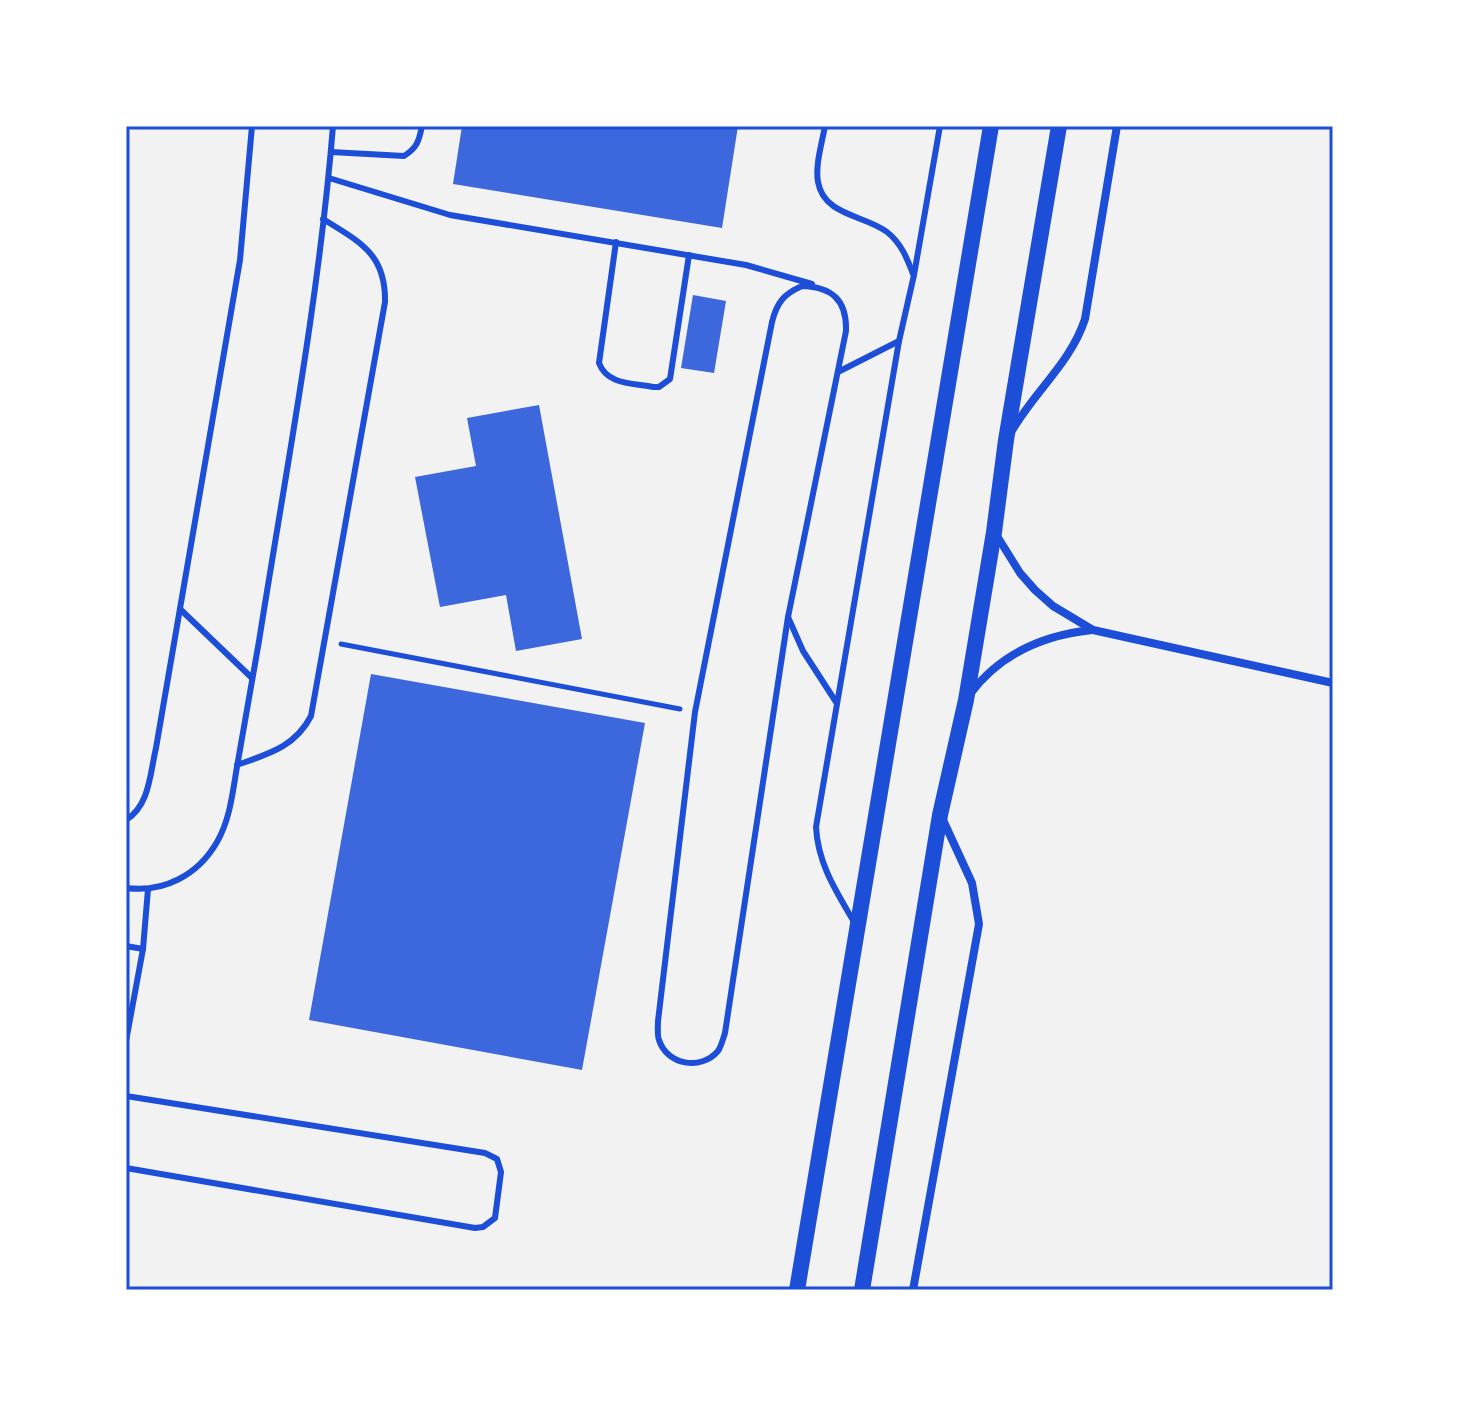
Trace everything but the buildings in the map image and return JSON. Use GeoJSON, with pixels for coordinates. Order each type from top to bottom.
{"type":"FeatureCollection","features":[{"type":"Feature","properties":{"kind":"main road"},"geometry":{"type":"LineString","coordinates":[[797,1290],[991,126]]}},
{"type":"Feature","properties":{"kind":"main road"},"geometry":{"type":"LineString","coordinates":[[862,1290],[940,815],[966,700],[1059,126]]}},
{"type":"Feature","properties":{"kind":"street"},"geometry":{"type":"LineString","coordinates":[[1006,440],[1029,404],[1066,360],[1081,333],[1117,126]]}},
{"type":"Feature","properties":{"kind":"street"},"geometry":{"type":"LineString","coordinates":[[994,532],[1020,573],[1035,590],[1053,606],[1093,630],[1333,683]]}},
{"type":"Feature","properties":{"kind":"street"},"geometry":{"type":"LineString","coordinates":[[966,700],[990,672],[1021,650],[1056,635],[1093,630]]}},
{"type":"Feature","properties":{"kind":"street"},"geometry":{"type":"LineString","coordinates":[[913,1290],[979,924],[972,883],[940,815]]}},
{"type":"Feature","properties":{"kind":"lane"},"geometry":{"type":"LineString","coordinates":[[126,820],[145,799],[180,609],[240,260],[252,126]]}},
{"type":"Feature","properties":{"kind":"lane"},"geometry":{"type":"LineString","coordinates":[[126,888],[148,889],[182,879],[209,856],[226,824],[253,678],[329,178],[333,126]]}},
{"type":"Feature","properties":{"kind":"lane"},"geometry":{"type":"LineString","coordinates":[[331,152],[404,156],[419,141],[422,126]]}},
{"type":"Feature","properties":{"kind":"lane"},"geometry":{"type":"LineString","coordinates":[[825,126],[817,171],[823,195],[843,212],[889,233],[904,250],[914,275]]}},
{"type":"Feature","properties":{"kind":"lane"},"geometry":{"type":"LineString","coordinates":[[856,925],[824,872],[816,842],[817,812],[899,341],[940,126]]}},
{"type":"Feature","properties":{"kind":"lane"},"geometry":{"type":"LineString","coordinates":[[329,178],[450,215],[771,270],[819,287],[832,293],[847,317],[840,371],[788,617],[725,1033],[719,1050],[704,1062],[685,1064],[668,1056],[658,1039],[658,1021],[695,712],[776,305],[787,293],[802,286],[819,287]]}},
{"type":"Feature","properties":{"kind":"lane"},"geometry":{"type":"LineString","coordinates":[[237,765],[288,745],[311,716],[385,302],[382,270],[373,255],[362,244],[323,219]]}},
{"type":"Feature","properties":{"kind":"lane"},"geometry":{"type":"LineString","coordinates":[[616,242],[599,363],[601,370],[613,380],[659,387],[670,379],[689,255]]}},
{"type":"Feature","properties":{"kind":"lane"},"geometry":{"type":"LineString","coordinates":[[840,371],[899,341]]}},
{"type":"Feature","properties":{"kind":"lane"},"geometry":{"type":"LineString","coordinates":[[180,609],[253,678]]}},
{"type":"Feature","properties":{"kind":"lane"},"geometry":{"type":"LineString","coordinates":[[788,617],[810,664],[836,702]]}},
{"type":"Feature","properties":{"kind":"lane"},"geometry":{"type":"LineString","coordinates":[[126,1041],[143,949],[148,889]]}},
{"type":"Feature","properties":{"kind":"lane"},"geometry":{"type":"LineString","coordinates":[[126,946],[143,949]]}},
{"type":"Feature","properties":{"kind":"lane"},"geometry":{"type":"LineString","coordinates":[[126,1096],[485,1153],[497,1159],[501,1172],[495,1218],[483,1227],[475,1228],[126,1168]]}},
{"type":"Feature","properties":{"kind":"path"},"geometry":{"type":"LineString","coordinates":[[324,641],[695,712]]}}]}
